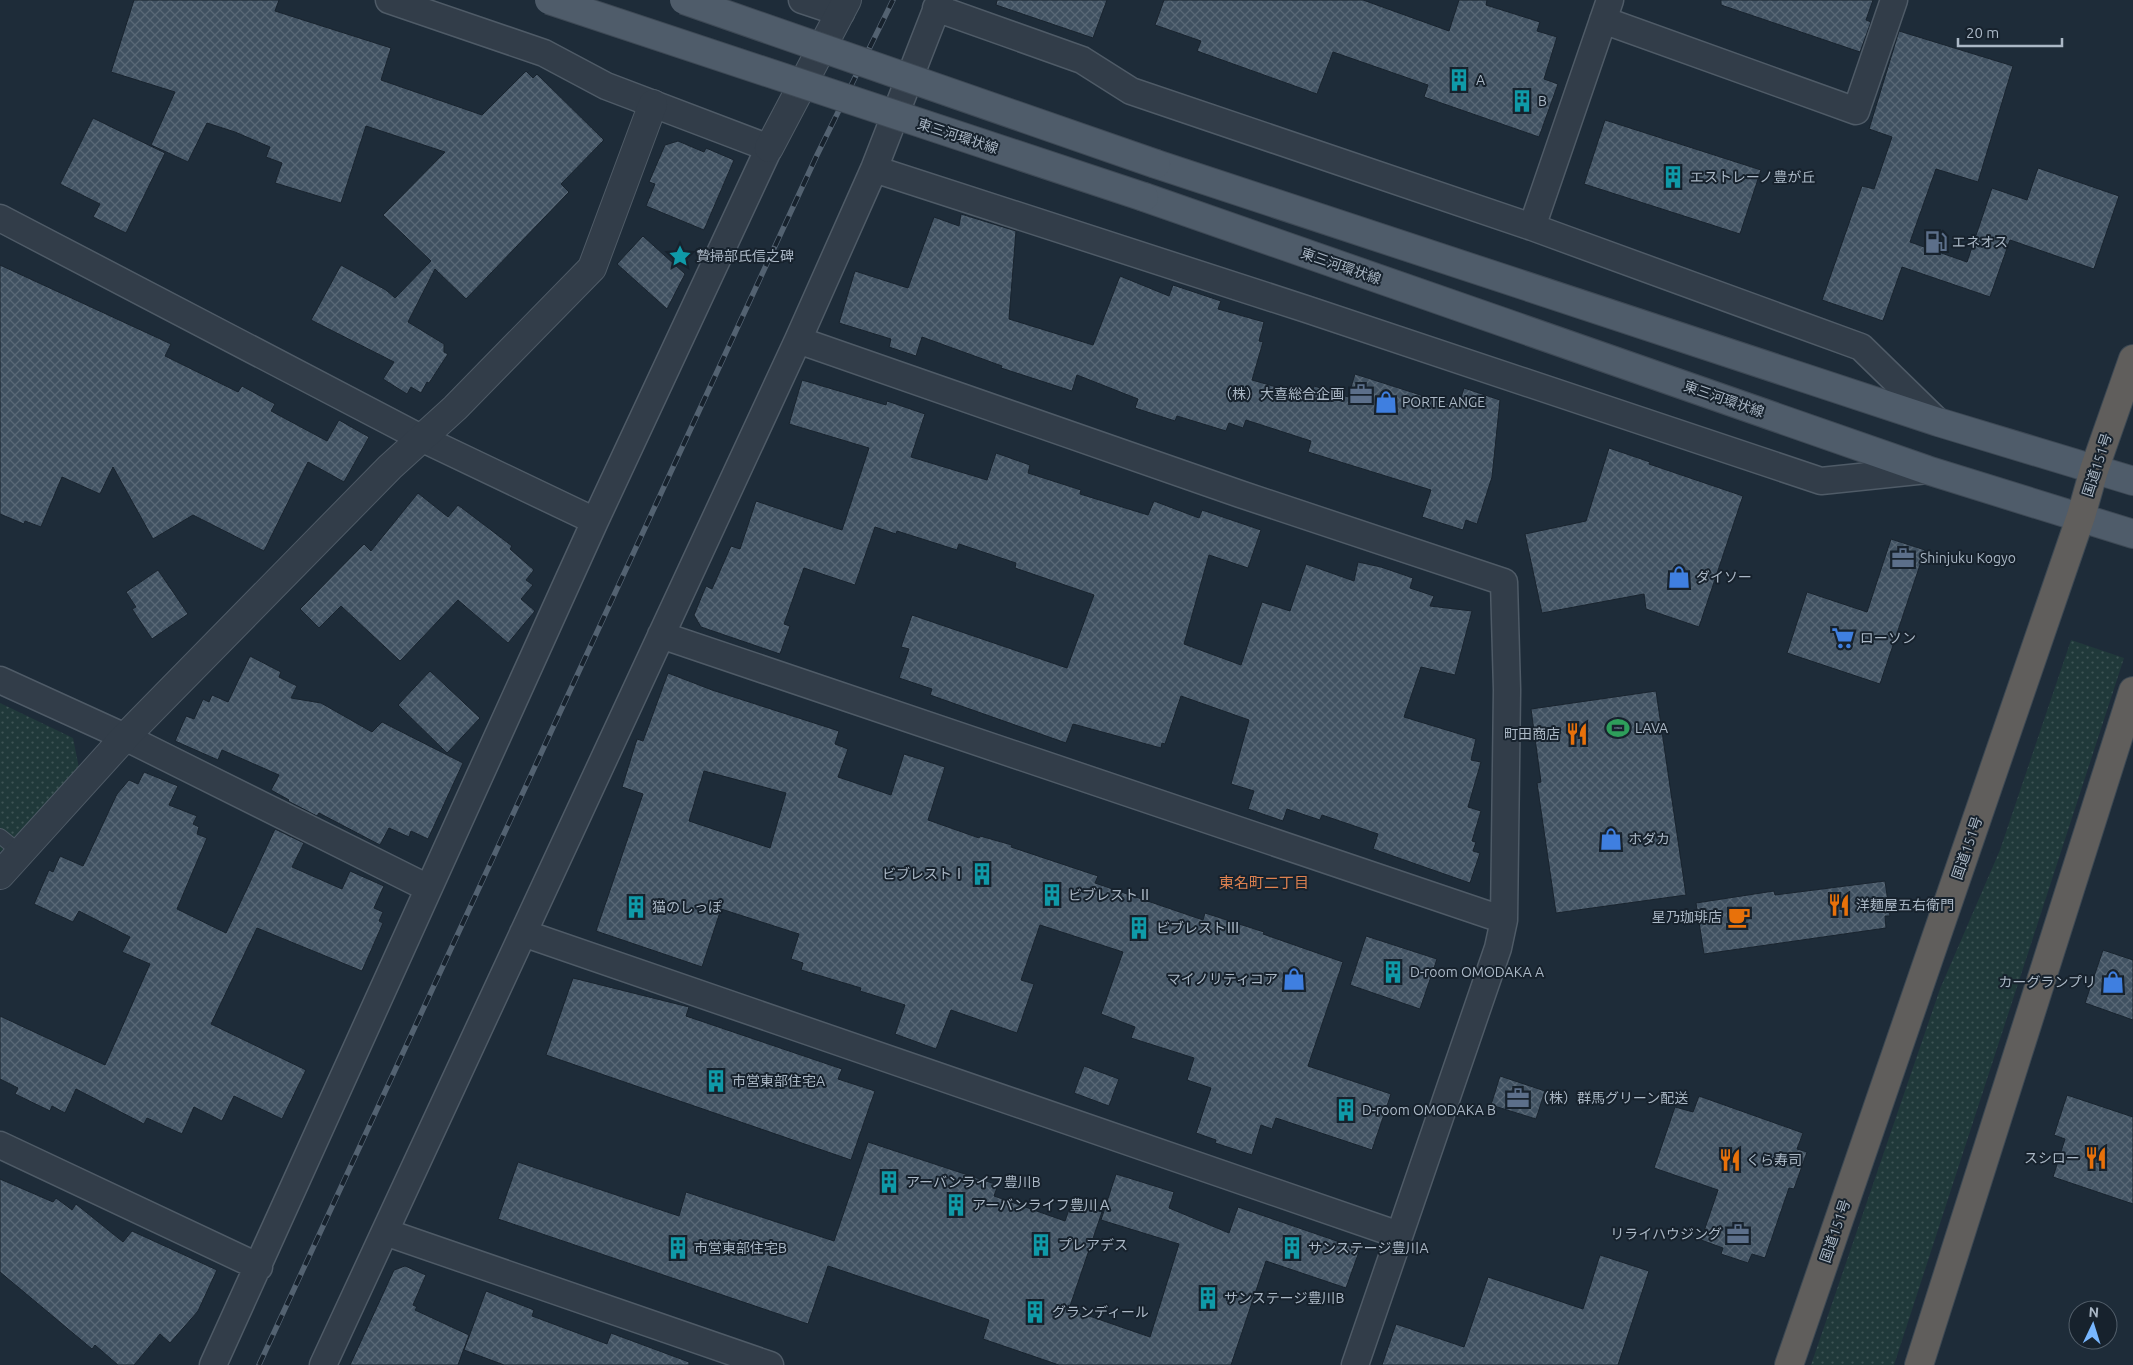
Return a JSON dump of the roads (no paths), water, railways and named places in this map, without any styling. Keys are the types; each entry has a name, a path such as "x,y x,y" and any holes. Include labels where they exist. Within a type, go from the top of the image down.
{"highway":[{"name":"国道151号","path":"1789,1365 2081,516 2094,470 2133,359"},
{"path":"1918,1365 2128,727 2133,691"}],"main road":[{"name":"東三河環状線","path":"549,0 1144,197 1927,470 2081,516 2133,534"},
{"path":"684,0 1156,164 1938,422 2133,481"}],"street":[{"path":"389,0 544,53 606,86 769,148"},
{"path":"213,1365 595,521 769,148 844,7 802,0"},
{"path":"1532,227 1606,10 1856,111 1894,0"},
{"path":"323,1365 798,340 874,169 938,4 1082,60 1131,91 1532,227 1861,347 1938,422"},
{"path":"0,875 125,737 421,438 455,408 592,268 653,104"},
{"path":"874,169 1296,306 1821,481 1927,470"},
{"path":"0,218 421,438 595,521"},
{"path":"798,340 1240,494 1504,582 1507,690 1504,920 1498,948 1355,1365"},
{"path":"661,635 1504,920"},
{"path":"0,680 125,737 428,888"},
{"path":"523,933 1399,1235"},
{"path":"0,1145 259,1267"},
{"path":"385,1232 770,1365"}],"lane":[{"path":"0,836 21,853"}],"railway":[{"path":"259,1365 817,155 893,0"}],"place":[{"name":"A","path":"1459,80"},
{"name":"B","path":"1522,101"},
{"name":"エストレーノ豊が丘","path":"1673,177"},
{"name":"エネオス","path":"1936,242"},
{"name":"贄掃部氏信之碑","path":"680,256"},
{"name":"（株）大喜総合企画","path":"1361,394"},
{"name":"PORTE ANGE","path":"1386,402"},
{"name":"Shinjuku Kogyo","path":"1903,558"},
{"name":"ダイソー","path":"1679,577"},
{"name":"ローソン","path":"1843,638"},
{"name":"LAVA","path":"1618,728"},
{"name":"町田商店","path":"1577,734"},
{"name":"ホダカ","path":"1611,839"},
{"name":"ビブレストⅠ","path":"982,874"},
{"name":"ビブレストⅡ","path":"1052,895"},
{"name":"洋麺屋五右衛門","path":"1839,905"},
{"name":"猫のしっぽ","path":"636,907"},
{"name":"星乃珈琲店","path":"1739,917"},
{"name":"ビブレストⅢ","path":"1139,928"},
{"name":"D-room OMODAKA A","path":"1393,972"},
{"name":"マイノリティコア","path":"1294,979"},
{"name":"カーグランプリ","path":"2113,982"},
{"name":"市営東部住宅A","path":"716,1081"},
{"name":"（株）群馬グリーン配送","path":"1518,1098"},
{"name":"D-room OMODAKA B","path":"1346,1110"},
{"name":"スシロー","path":"2096,1158"},
{"name":"くら寿司","path":"1730,1160"},
{"name":"アーバンライフ豊川B","path":"889,1182"},
{"name":"アーバンライフ豊川Ａ","path":"956,1205"},
{"name":"リライハウジング","path":"1738,1234"},
{"name":"プレアデス","path":"1041,1245"},
{"name":"市営東部住宅B","path":"678,1248"},
{"name":"サンステージ豊川A","path":"1292,1248"},
{"name":"サンステージ豊川B","path":"1208,1298"},
{"name":"グランディール","path":"1035,1312"}],"district":[{"name":"東名町二丁目","path":"1264,882"}]}
